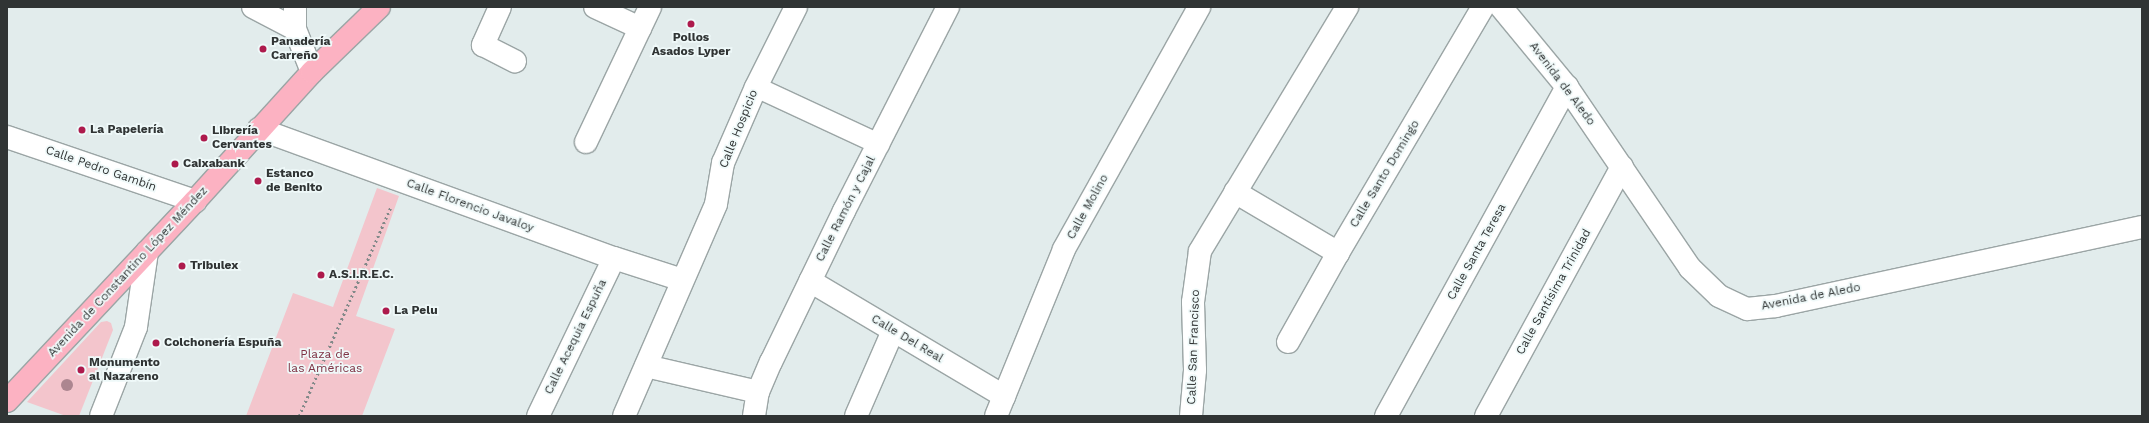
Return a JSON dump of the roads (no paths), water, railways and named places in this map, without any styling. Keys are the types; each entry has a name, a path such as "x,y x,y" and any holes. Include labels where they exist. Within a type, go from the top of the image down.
{"main road":[{"name":"Avenida de Constantino López Méndez","path":"11,390 147,252 312,72 379,7"}],"street":[{"path":"253,7 295,29"},
{"path":"295,7 295,29 312,72"},
{"path":"500,7 483,45 515,61"},
{"path":"595,7 640,28"},
{"path":"586,142 650,7"},
{"name":"Calle Hospicio","path":"624,416 716,204 723,162 756,87 796,7"},
{"name":"Calle Ramón y Cajal","path":"754,416 758,392 810,281 948,7"},
{"name":"Calle Molino","path":"996,416 1064,249 1199,7"},
{"name":"Calle San Francisco","path":"1192,416 1195,370 1193,302 1200,251 1347,7"},
{"name":"Calle Santo Domingo","path":"1288,342 1338,253 1483,7"},
{"name":"Avenida de Aledo","path":"1501,7 1567,88 1690,268 1719,296 1747,308 1776,306 2142,227"},
{"path":"756,87 879,144"},
{"name":"Calle Santa Teresa","path":"1386,416 1567,88"},
{"name":"Calle Florencio Javaloy","path":"259,129 614,258 682,280"},
{"name":"Calle Pedro Gambín","path":"7,136 195,201"},
{"name":"Calle Santísima Trinidad","path":"1486,416 1622,167"},
{"path":"1235,192 1338,253"},
{"path":"101,416 136,327 147,252"},
{"name":"Calle Acequia Espuña","path":"538,416 614,258"},
{"name":"Calle Del Real","path":"810,281 1004,396"},
{"path":"856,416 893,331"},
{"path":"646,366 758,392"}],"place":[{"name":"Pollos Asados Lyper","path":"691,24"},
{"name":"Panadería Carreño","path":"263,49"},
{"name":"La Papelería","path":"82,130"},
{"name":"Librería Cervantes","path":"204,138"},
{"name":"Caixabank","path":"175,164"},
{"name":"Estanco de Benito","path":"258,181"},
{"name":"Tribulex","path":"182,266"},
{"name":"A.S.I.R.E.C.","path":"321,275"},
{"name":"La Pelu","path":"386,311"},
{"name":"Colchonería Espuña","path":"156,343"},
{"name":"Monumento al Nazareno","path":"81,370"}],"park label":[{"name":"Plaza de las Américas","path":"325,362"}]}
